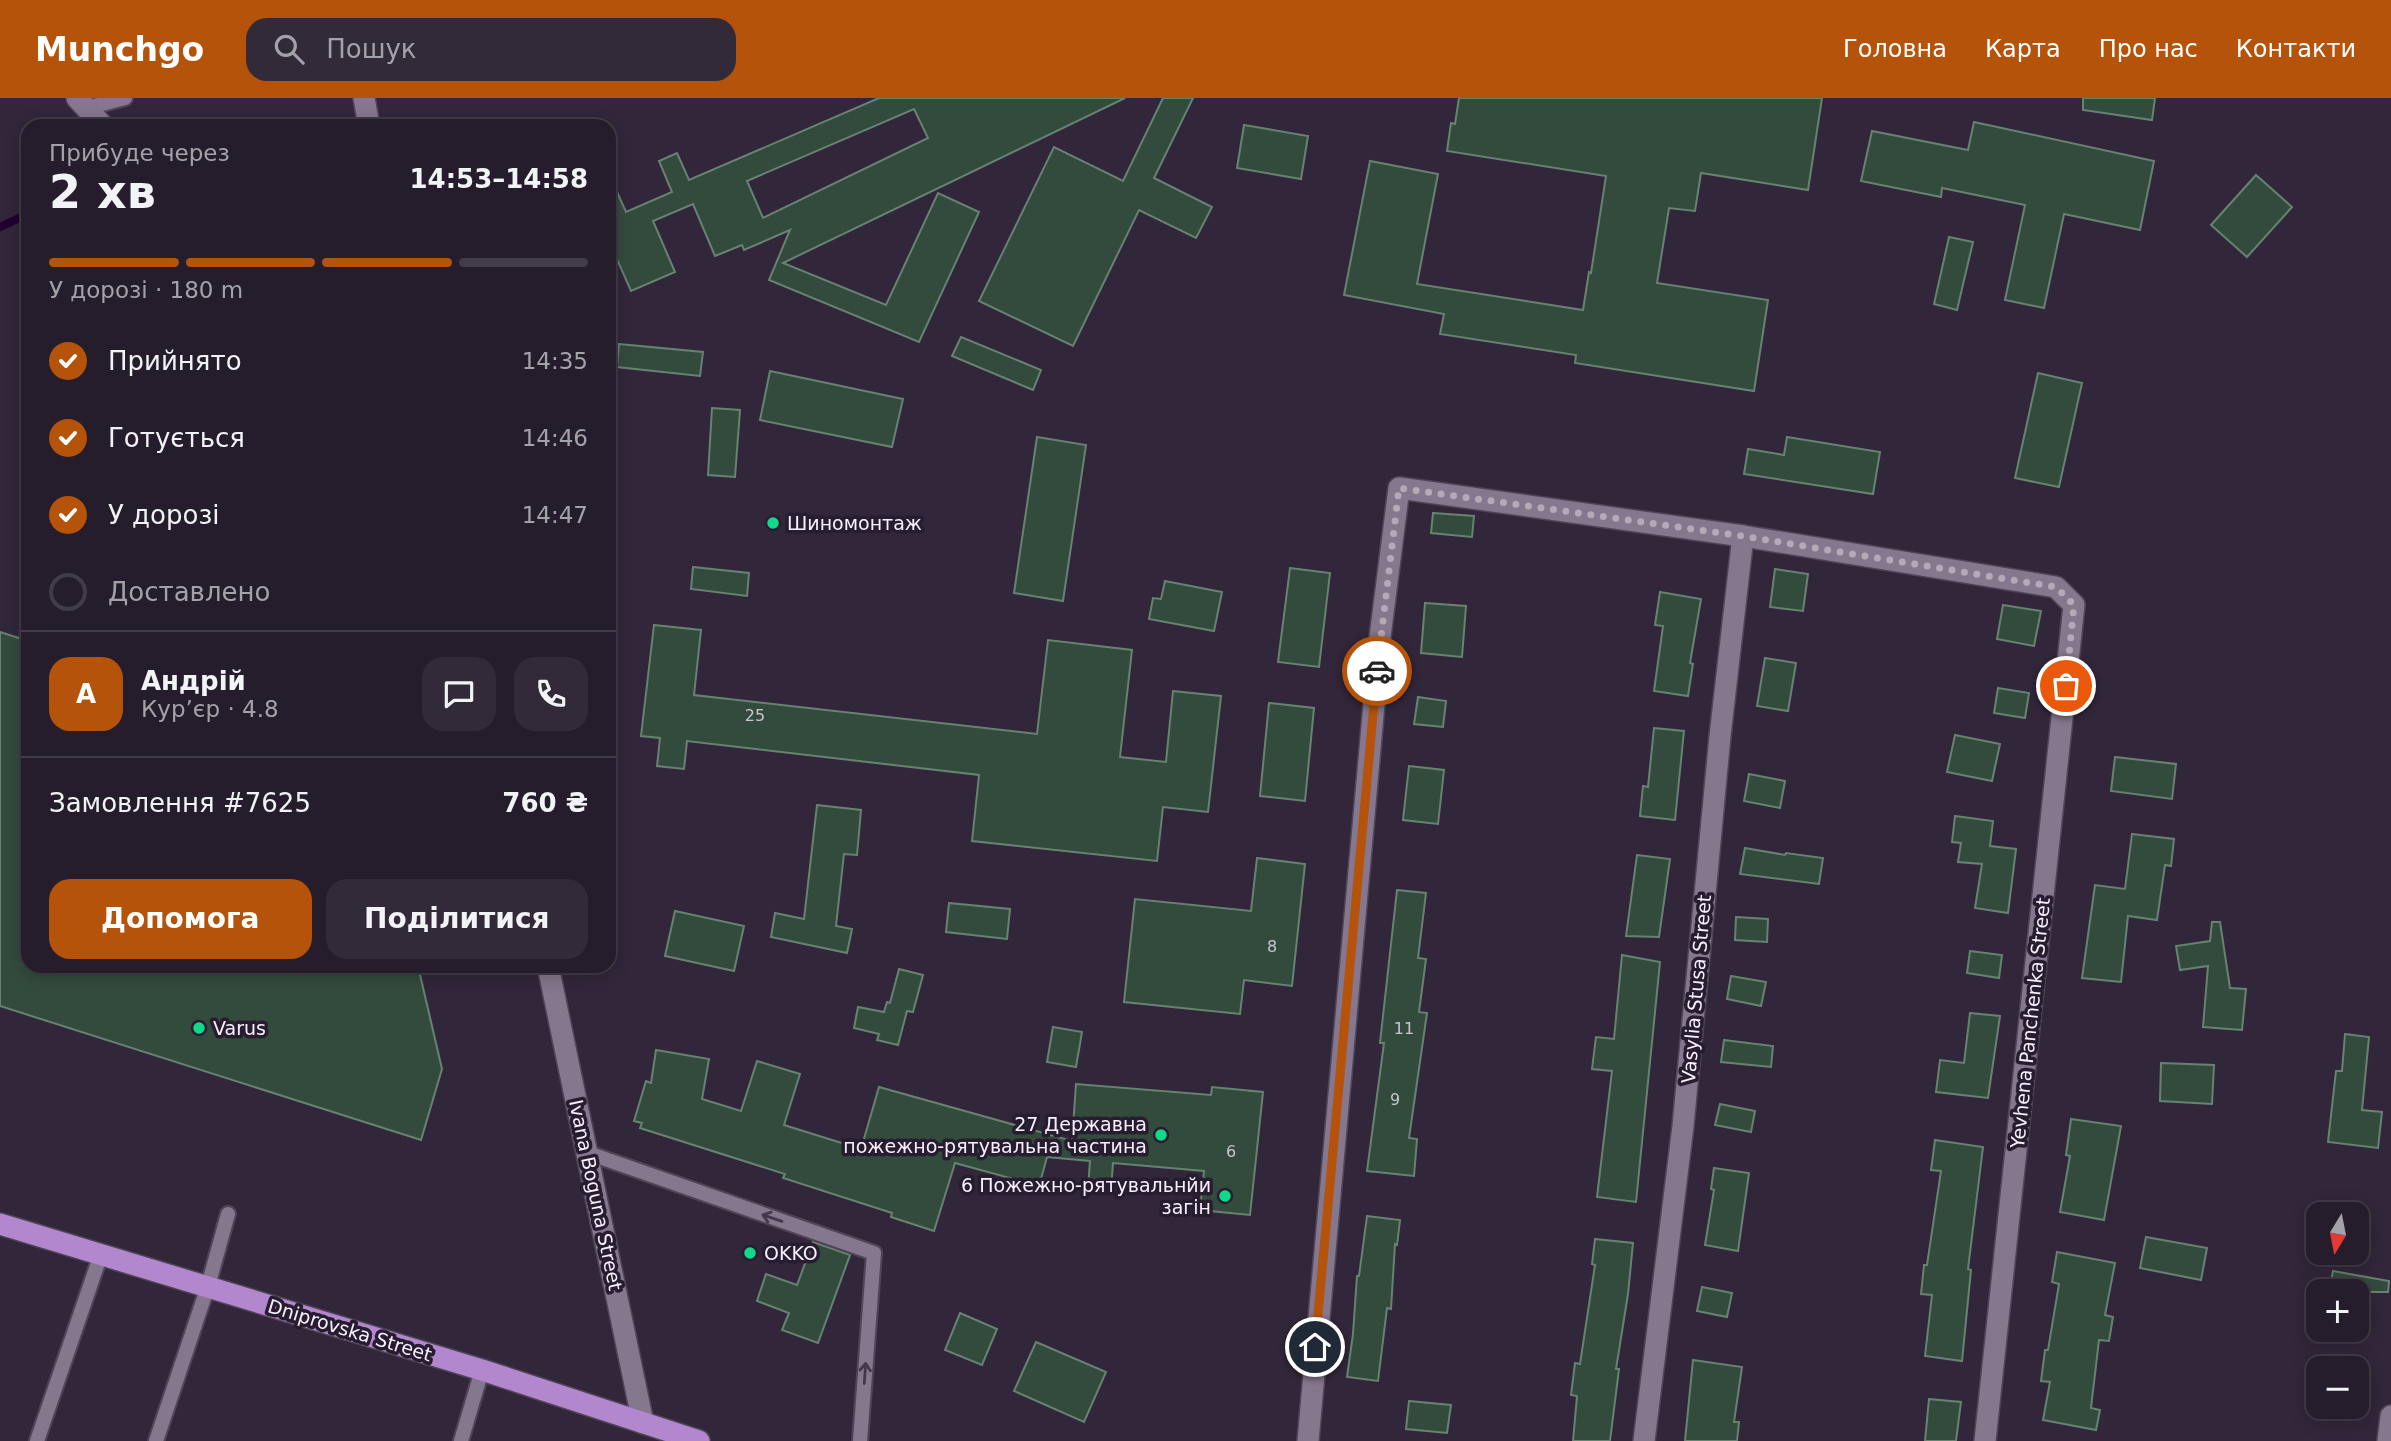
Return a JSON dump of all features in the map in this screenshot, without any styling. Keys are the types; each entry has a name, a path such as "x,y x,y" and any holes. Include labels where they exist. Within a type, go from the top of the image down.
{"highway":[{"name":"Dniprovska Street","path":"0,1224 482,1370 699,1441"}],"street":[{"path":"364,98 368,119"},
{"path":"82,103 97,119"},
{"path":"1308,1441 1380,637 1399,488 1742,536"},
{"name":"Yevhena Panchenka Street","path":"1742,536 2056,587 2074,605 1985,1441"},
{"name":"Vasylia Stusa Street","path":"1644,1441 1683,1126 1742,536"},
{"name":"Ivana Boguna Street","path":"549,973 643,1423"},
{"path":"2388,1441 2391,1416"}],"lane":[{"path":"82,103 125,98"},
{"path":"588,1153 874,1253 860,1441"},
{"path":"156,1441 208,1286 228,1214"},
{"path":"37,1441 102,1254"},
{"path":"461,1441 482,1370"}],"building":[{"path":"879,98 1125,98 783,263 886,305 938,193 979,212 919,342 769,280 790,230 744,250 742,245 715,256 693,204 653,221 675,272 631,291 616,257 616,190 626,212 672,192 659,161 677,153 689,180","holes":["914,109 928,138 763,218 747,181"]},
{"path":"1163,98 1193,98 1154,178 1212,207 1196,238 1139,210 1073,346 979,301 1054,147 1123,181"},
{"path":"1459,98 1822,98 1808,190 1701,173 1695,211 1669,208 1657,283 1768,300 1754,391 1575,363 1576,355 1440,334 1444,314 1344,295 1370,161 1438,174 1417,284 1583,310 1606,176 1447,151 1451,123 1455,124"},
{"path":"2083,98 2155,98 2152,120 2083,110"},
{"path":"1974,122 2154,161 2140,230 2064,214 2044,308 2005,300 2025,205 1942,188 1941,197 1861,181 1872,131 1968,150"},
{"path":"1244,125 1308,136 1301,179 1237,168"},
{"path":"2256,175 2292,207 2247,257 2211,225"},
{"path":"1949,237 1973,242 1957,310 1934,304"},
{"path":"961,337 1041,370 1033,390 952,356"},
{"path":"619,344 703,352 700,376 617,367"},
{"path":"770,371 903,399 892,447 760,420"},
{"path":"2038,373 2082,383 2059,487 2015,478"},
{"path":"712,408 740,410 735,477 708,475"},
{"path":"1037,437 1086,445 1063,601 1014,593"},
{"path":"1787,437 1880,452 1873,494 1744,474 1748,449 1784,455"},
{"path":"1433,513 1474,516 1472,537 1431,533"},
{"path":"693,567 749,573 747,596 691,589"},
{"path":"1290,568 1330,573 1319,667 1278,662"},
{"path":"1775,569 1808,574 1803,611 1770,607"},
{"path":"1165,581 1222,592 1214,631 1149,619 1153,598 1161,599"},
{"path":"1660,592 1701,599 1690,663 1693,664 1688,696 1654,691 1663,626 1655,625"},
{"path":"1425,603 1466,606 1462,657 1421,653"},
{"path":"2003,605 2041,611 2034,646 1997,639"},
{"path":"654,625 701,630 694,695 1037,734 1048,640 1132,650 1120,757 1166,762 1173,691 1221,696 1208,812 1163,807 1157,861 972,841 979,775 687,741 684,769 657,766 660,738 641,736"},
{"path":"0,632 21,639 21,973 420,973 442,1069 421,1140 0,1006"},
{"path":"1765,658 1796,663 1788,711 1757,706"},
{"path":"1998,688 2029,693 2025,718 1994,713"},
{"path":"1418,697 1446,701 1443,727 1414,724"},
{"path":"1269,703 1314,708 1305,801 1260,796"},
{"path":"1654,728 1684,731 1675,820 1640,816 1643,786 1648,787"},
{"path":"1955,735 2000,744 1992,781 1947,772"},
{"path":"2115,757 2176,764 2172,799 2111,791"},
{"path":"1409,766 1444,770 1438,824 1403,820"},
{"path":"1749,774 1785,781 1780,808 1744,801"},
{"path":"817,805 861,810 857,855 844,854 836,926 852,929 847,953 771,937 775,913 804,919"},
{"path":"1955,816 1993,821 1990,846 2016,849 2008,913 1975,908 1982,864 1958,862 1961,843 1952,842"},
{"path":"2132,834 2174,839 2171,866 2165,865 2157,920 2128,916 2121,982 2082,978 2095,885 2125,889"},
{"path":"1745,848 1823,858 1819,884 1740,874"},
{"path":"1637,855 1670,859 1659,937 1626,936"},
{"path":"1257,858 1305,864 1292,986 1244,980 1240,1014 1124,1002 1135,899 1251,911"},
{"path":"1397,890 1426,893 1418,958 1426,959 1419,1012 1427,1013 1409,1138 1417,1139 1414,1176 1367,1171 1384,1043 1380,1043"},
{"path":"949,903 1010,909 1007,939 946,932"},
{"path":"675,911 744,926 734,971 665,956"},
{"path":"1736,917 1768,919 1767,942 1735,940"},
{"path":"2212,922 2220,922 2230,988 2246,989 2242,1030 2203,1027 2208,966 2180,970 2176,946 2210,941"},
{"path":"1970,951 2002,955 1999,978 1967,973"},
{"path":"1622,955 1660,962 1636,1202 1597,1197 1612,1071 1592,1069 1596,1037 1614,1039"},
{"path":"899,969 923,975 913,1012 907,1011 898,1045 877,1040 879,1034 854,1028 858,1007 884,1012 887,1002 890,1003"},
{"path":"1731,976 1766,982 1761,1006 1727,999"},
{"path":"1970,1013 2000,1016 1988,1098 1936,1092 1940,1060 1964,1063"},
{"path":"1053,1027 1082,1032 1076,1067 1047,1062"},
{"path":"2345,1034 2369,1037 2362,1110 2382,1112 2378,1148 2328,1142 2336,1071 2342,1071"},
{"path":"1724,1040 1773,1046 1771,1067 1721,1062"},
{"path":"656,1050 709,1059 702,1099 741,1111 757,1061 800,1074 784,1125 861,1149 879,1087 1072,1141 1076,1084 1211,1095 1212,1087 1263,1092 1250,1215 1200,1210 1204,1171 1113,1163 1111,1190 1088,1188 1090,1161 1047,1157 1039,1186 955,1163 934,1231 891,1217 892,1213 783,1178 785,1174 640,1128 642,1123 634,1121 646,1081 651,1083"},
{"path":"2161,1063 2214,1065 2212,1104 2160,1101"},
{"path":"1720,1104 1755,1111 1751,1132 1715,1125"},
{"path":"2071,1119 2121,1126 2104,1220 2060,1212 2070,1156 2066,1155"},
{"path":"1935,1140 1983,1147 1968,1269 1971,1270 1962,1361 1925,1356 1932,1295 1921,1294 1941,1171 1931,1170"},
{"path":"1714,1168 1749,1173 1738,1251 1705,1245 1714,1190 1711,1189"},
{"path":"1367,1216 1400,1220 1397,1245 1395,1244 1391,1309 1387,1308 1378,1381 1347,1377 1357,1276"},
{"path":"2146,1237 2207,1248 2201,1280 2140,1268"},
{"path":"1595,1239 1633,1243 1628,1294 1616,1369 1619,1369 1610,1441 1573,1441 1577,1396 1571,1395 1575,1363 1580,1364 1595,1265 1592,1264"},
{"path":"813,1242 850,1255 818,1343 782,1330 789,1313 757,1301 766,1274 797,1285"},
{"path":"2057,1252 2115,1263 2105,1315 2113,1317 2109,1341 2099,1340 2091,1408 2100,1410 2096,1430 2043,1420 2050,1382 2041,1381 2059,1284 2052,1282"},
{"path":"2333,1271 2389,1281 2388,1292 2369,1292 2369,1279 2331,1279"},
{"path":"1702,1287 1732,1293 1727,1317 1697,1311"},
{"path":"960,1313 997,1329 982,1365 945,1350"},
{"path":"1036,1342 1106,1372 1084,1422 1014,1391"},
{"path":"1693,1360 1742,1367 1734,1422 1739,1422 1737,1441 1685,1441"},
{"path":"1929,1399 1961,1402 1956,1441 1925,1441"},
{"path":"1409,1401 1451,1405 1447,1433 1406,1429"}],"waterway":[{"path":"0,227 21,217"}],"way so far":[{"path":"1377,671 1399,488 1742,536 2056,587 2074,605 2066,686"}],"place":[{"name":"Шиномонтаж","path":"773,523"},
{"name":"Varus","path":"199,1028"},
{"name":"27 Державна пожежно-рятувальна частина","path":"1161,1135"},
{"name":"6 Пожежно-рятувальнйи загін","path":"1225,1196"},
{"name":"OKKO","path":"750,1253"}],"route":[{"path":"1315,1347 1377,671"}]}
